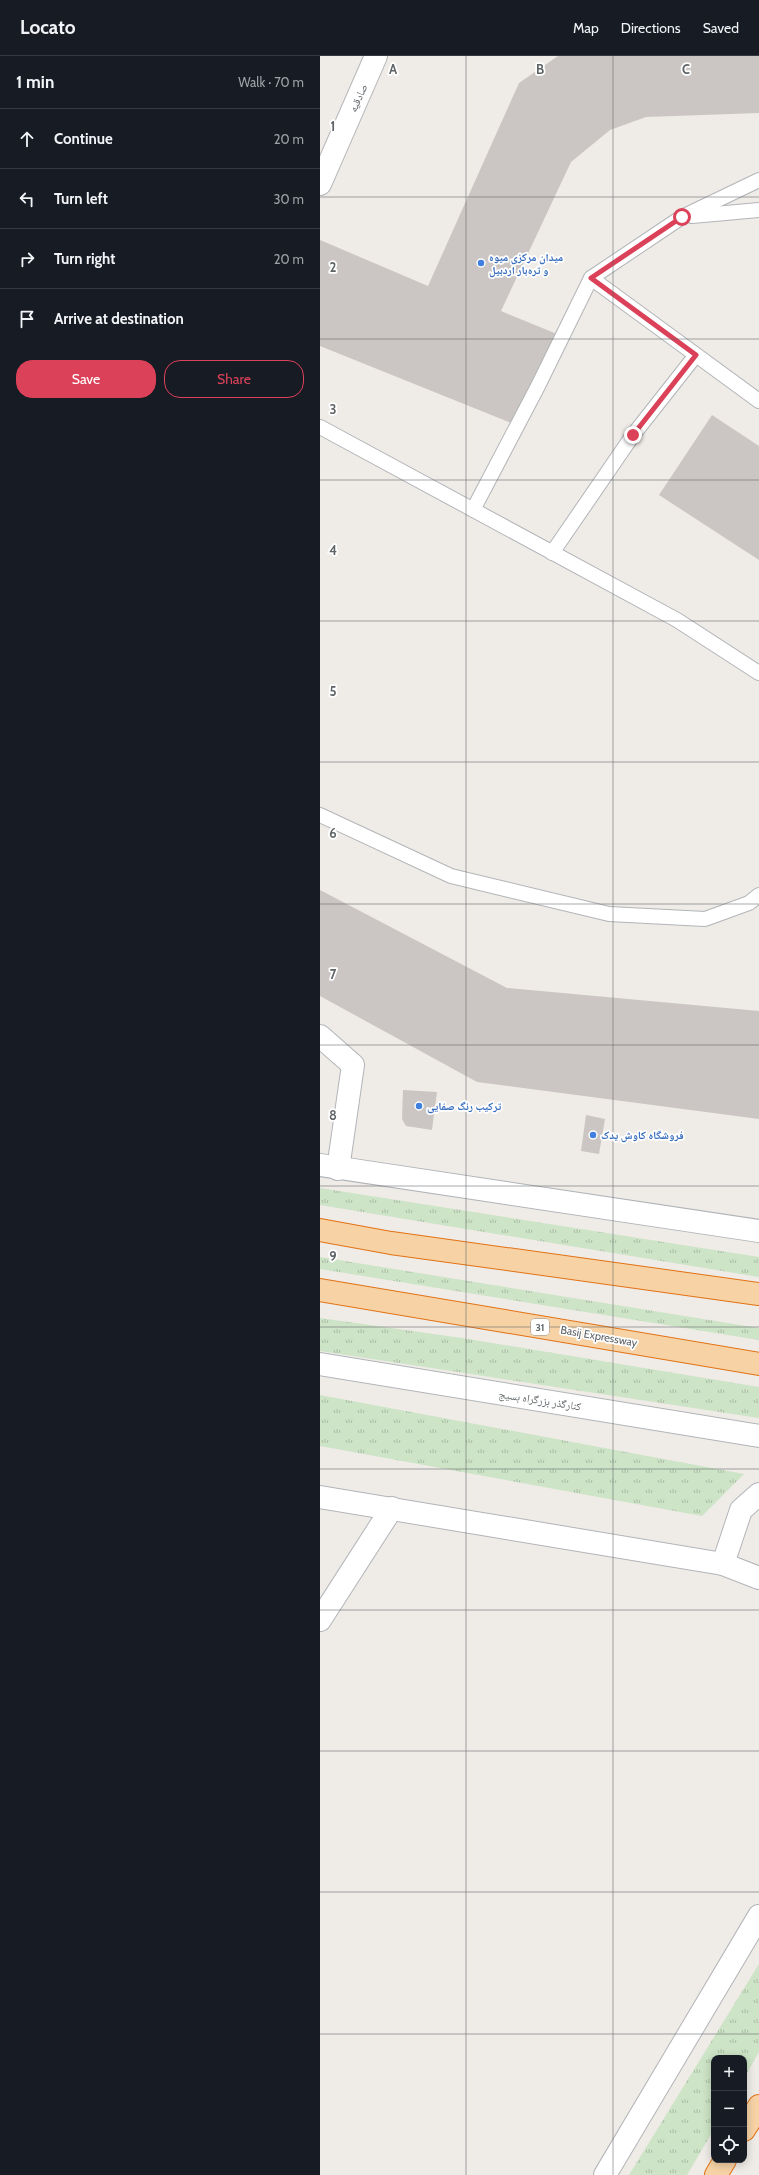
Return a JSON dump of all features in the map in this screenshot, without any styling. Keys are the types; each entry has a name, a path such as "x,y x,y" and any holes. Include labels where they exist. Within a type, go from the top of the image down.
{"highway":[{"path":"320,1230 391,1243 759,1294"},
{"name":"Basij Expressway","path":"320,1290 759,1364"},
{"path":"746,2127 759,2106"},
{"path":"716,2175 724,2163"}],"street":[{"name":"صادقیه","path":"320,184 376,56"},
{"path":"320,1036 353,1065 329,1167 759,1231"},
{"name":"کنارگذر بزرگراه بسیج","path":"320,1364 759,1436"},
{"path":"723,1564 741,1510 759,1494"},
{"path":"320,1497 723,1564 759,1578"},
{"path":"320,1620 392,1508"},
{"path":"605,2175 759,1916"}],"lane":[{"path":"473,510 538,386 591,278 682,217 759,180"},
{"path":"682,217 759,210"},
{"path":"591,278 759,401"},
{"path":"552,553 633,435 696,355"},
{"path":"320,427 677,620 759,673"},
{"path":"320,815 450,876 609,914 705,919 749,903 759,895"}],"green space":[{"path":"320,1188 759,1257 759,1277 320,1205"},
{"path":"320,1257 759,1328 759,1340 320,1269"},
{"path":"320,1318 462,1338 759,1387 759,1418 320,1351"},
{"path":"320,1395 744,1474 702,1516 320,1446"},
{"path":"759,1964 759,2052 747,2073 747,2055 711,2055 711,2134 687,2175 629,2175"}],"building":[{"name":"میدان مرکزی میوه و تره‌بار اردبیل","path":"558,56 759,56 759,113 646,117 610,130 571,162 501,311 557,334 516,425 320,346 320,240 428,286 519,83"},
{"path":"712,415 759,446 759,560 659,495"},
{"path":"320,890 507,988 759,1011 759,1119 477,1082 320,996"},
{"name":"ترکیب رنگ صفایی","path":"403,1090 437,1092 432,1130 406,1126 402,1119"},
{"name":"فروشگاه کاوش یدک","path":"586,1115 605,1119 599,1154 581,1151"}],"place":[{"name":"میدان مرکزی میوه و تره‌بار اردبیل","path":"481,263"},
{"name":"ترکیب رنگ صفایی","path":"419,1106"},
{"name":"فروشگاه کاوش یدک","path":"593,1135"}],"route":[{"path":"633,435 696,355 591,278 682,217"}]}
